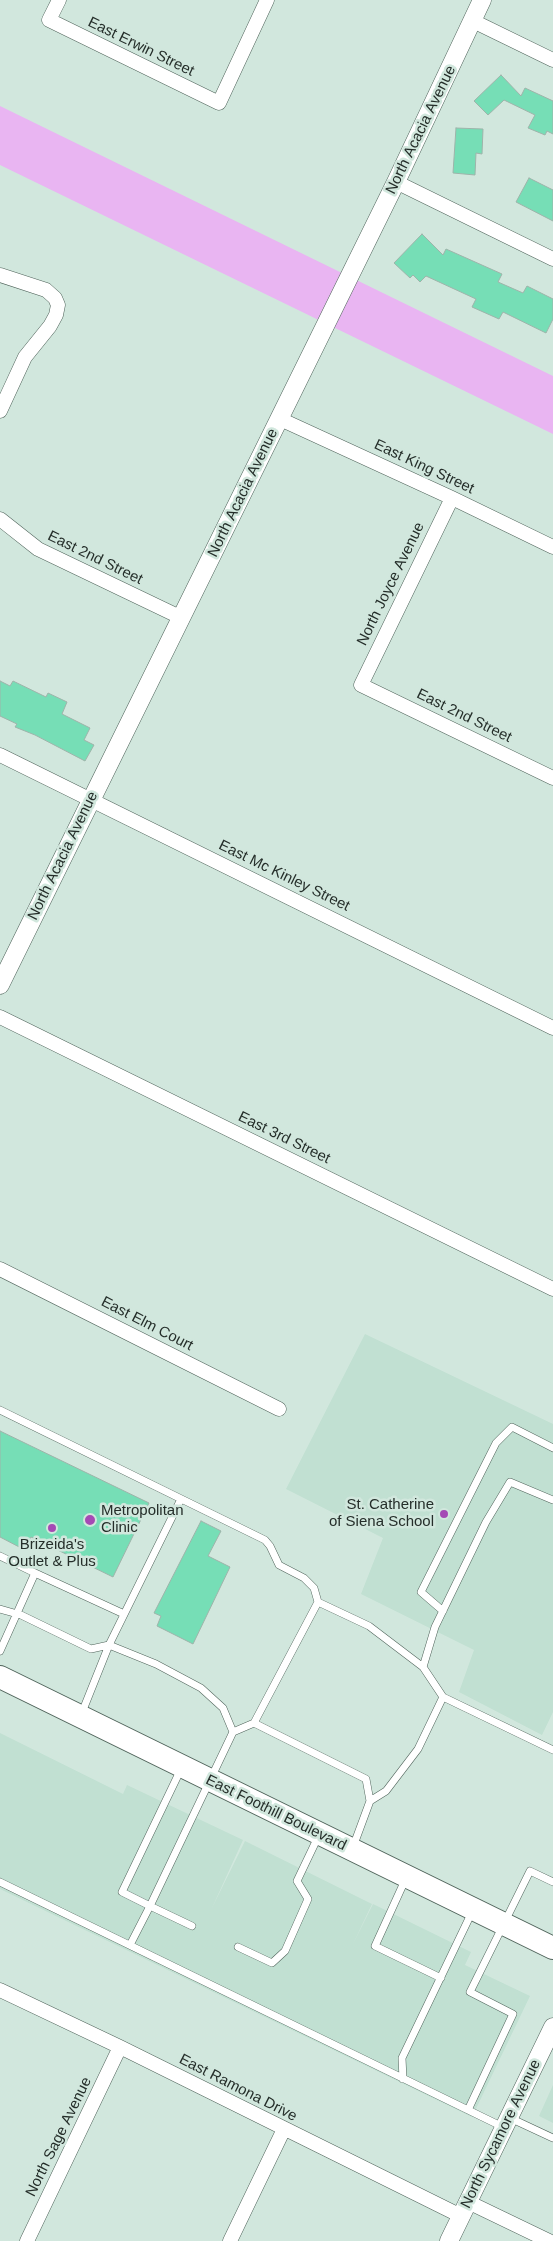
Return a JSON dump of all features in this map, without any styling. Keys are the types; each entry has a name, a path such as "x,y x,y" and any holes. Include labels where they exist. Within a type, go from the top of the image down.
{"main road":[{"name":"East Foothill Boulevard","path":"0,1677 553,1948"}],"street":[{"name":"East Erwin Street","path":"59,0 49,20 219,103 267,0"},
{"name":"North Acacia Avenue","path":"0,985 396,182 482,0"},
{"path":"473,21 553,60"},
{"path":"396,182 553,260"},
{"path":"0,274 46,290 55,298 58,305 56,315 26,357 0,411"},
{"name":"East King Street","path":"280,419 553,547"},
{"name":"North Joyce Avenue","path":"360,684 452,498"},
{"name":"East 2nd Street","path":"0,519 38,550 182,618"},
{"name":"East 2nd Street","path":"360,684 553,778"},
{"name":"East Mc Kinley Street","path":"0,755 553,1028"},
{"name":"East 3rd Street","path":"0,1017 553,1289"},
{"name":"East Elm Court","path":"0,1269 279,1409"},
{"name":"East Ramona Drive","path":"0,1990 120,2047 284,2129 465,2209 549,2241"},
{"name":"North Sycamore Avenue","path":"449,2241 505,2122 553,2027"},
{"name":"North Sage Avenue","path":"27,2241 120,2047"},
{"path":"230,2241 284,2129"}],"lane":[{"path":"0,1410 265,1540 279,1565 304,1578 314,1588 318,1602 254,1722 233,1732 130,1945"},
{"path":"443,1611 420,1592 496,1443 512,1427 553,1448"},
{"path":"423,1667 435,1627 486,1522 510,1482 553,1500"},
{"path":"81,1716 109,1645 181,1499"},
{"path":"0,1556 124,1614"},
{"path":"0,1651 34,1573"},
{"path":"318,1602 369,1626 423,1667 443,1697 553,1750"},
{"path":"0,1609 16,1613 91,1649 109,1645 156,1664 201,1688 223,1708 233,1732"},
{"path":"370,1801 386,1791 418,1749 443,1697"},
{"path":"254,1722 366,1778 370,1801 352,1850"},
{"path":"182,1766 122,1892 192,1926"},
{"path":"238,1947 272,1962 285,1951 308,1899 297,1881 320,1834"},
{"path":"468,2110 513,2014 470,1992 530,1871 553,1882"},
{"path":"407,1876 375,1946 440,1978"},
{"path":"0,1882 468,2110 553,2138"},
{"path":"403,2079 402,2058 473,1909"}],"shaded area":[{"path":"0,106 553,376 553,434 0,165"},
{"name":"St. Catherine of Siena School","path":"365,1334 553,1424 553,1712 542,1735 459,1692 474,1650 361,1594 383,1538 286,1489"},
{"path":"0,1733 123,1794 127,1785 243,1840 211,1910 245,1841 372,1904 352,1946 373,1904 471,1952 465,1965 530,1996 472,2117 0,1889"},
{"path":"553,2085 553,2123 539,2116"}],"building":[{"path":"501,75 521,96 525,88 553,101 553,134 547,131 545,135 528,128 535,115 504,100 488,115 474,101"},
{"path":"456,128 483,129 482,154 476,153 475,175 453,173"},
{"path":"529,178 553,190 553,221 516,202"},
{"path":"422,234 443,255 446,249 502,274 498,282 523,293 527,286 553,299 553,319 546,333 503,312 499,319 472,307 476,299 426,276 420,282 413,275 410,278 394,263"},
{"path":"0,681 10,686 13,681 46,697 48,693 67,702 62,714 90,728 84,740 94,745 85,761 35,735 15,727 17,724 0,716"},
{"name":"Metropolitan Clinic","path":"0,1431 149,1503 113,1577 31,1537 25,1550 0,1537"},
{"path":"201,1521 221,1531 208,1556 230,1567 193,1644 157,1626 161,1616 154,1613"}],"place":[{"name":"St. Catherine of Siena School","path":"444,1514"},
{"name":"Metropolitan Clinic","path":"90,1520"},
{"name":"Brizeida's Outlet & Plus","path":"52,1528"}]}
